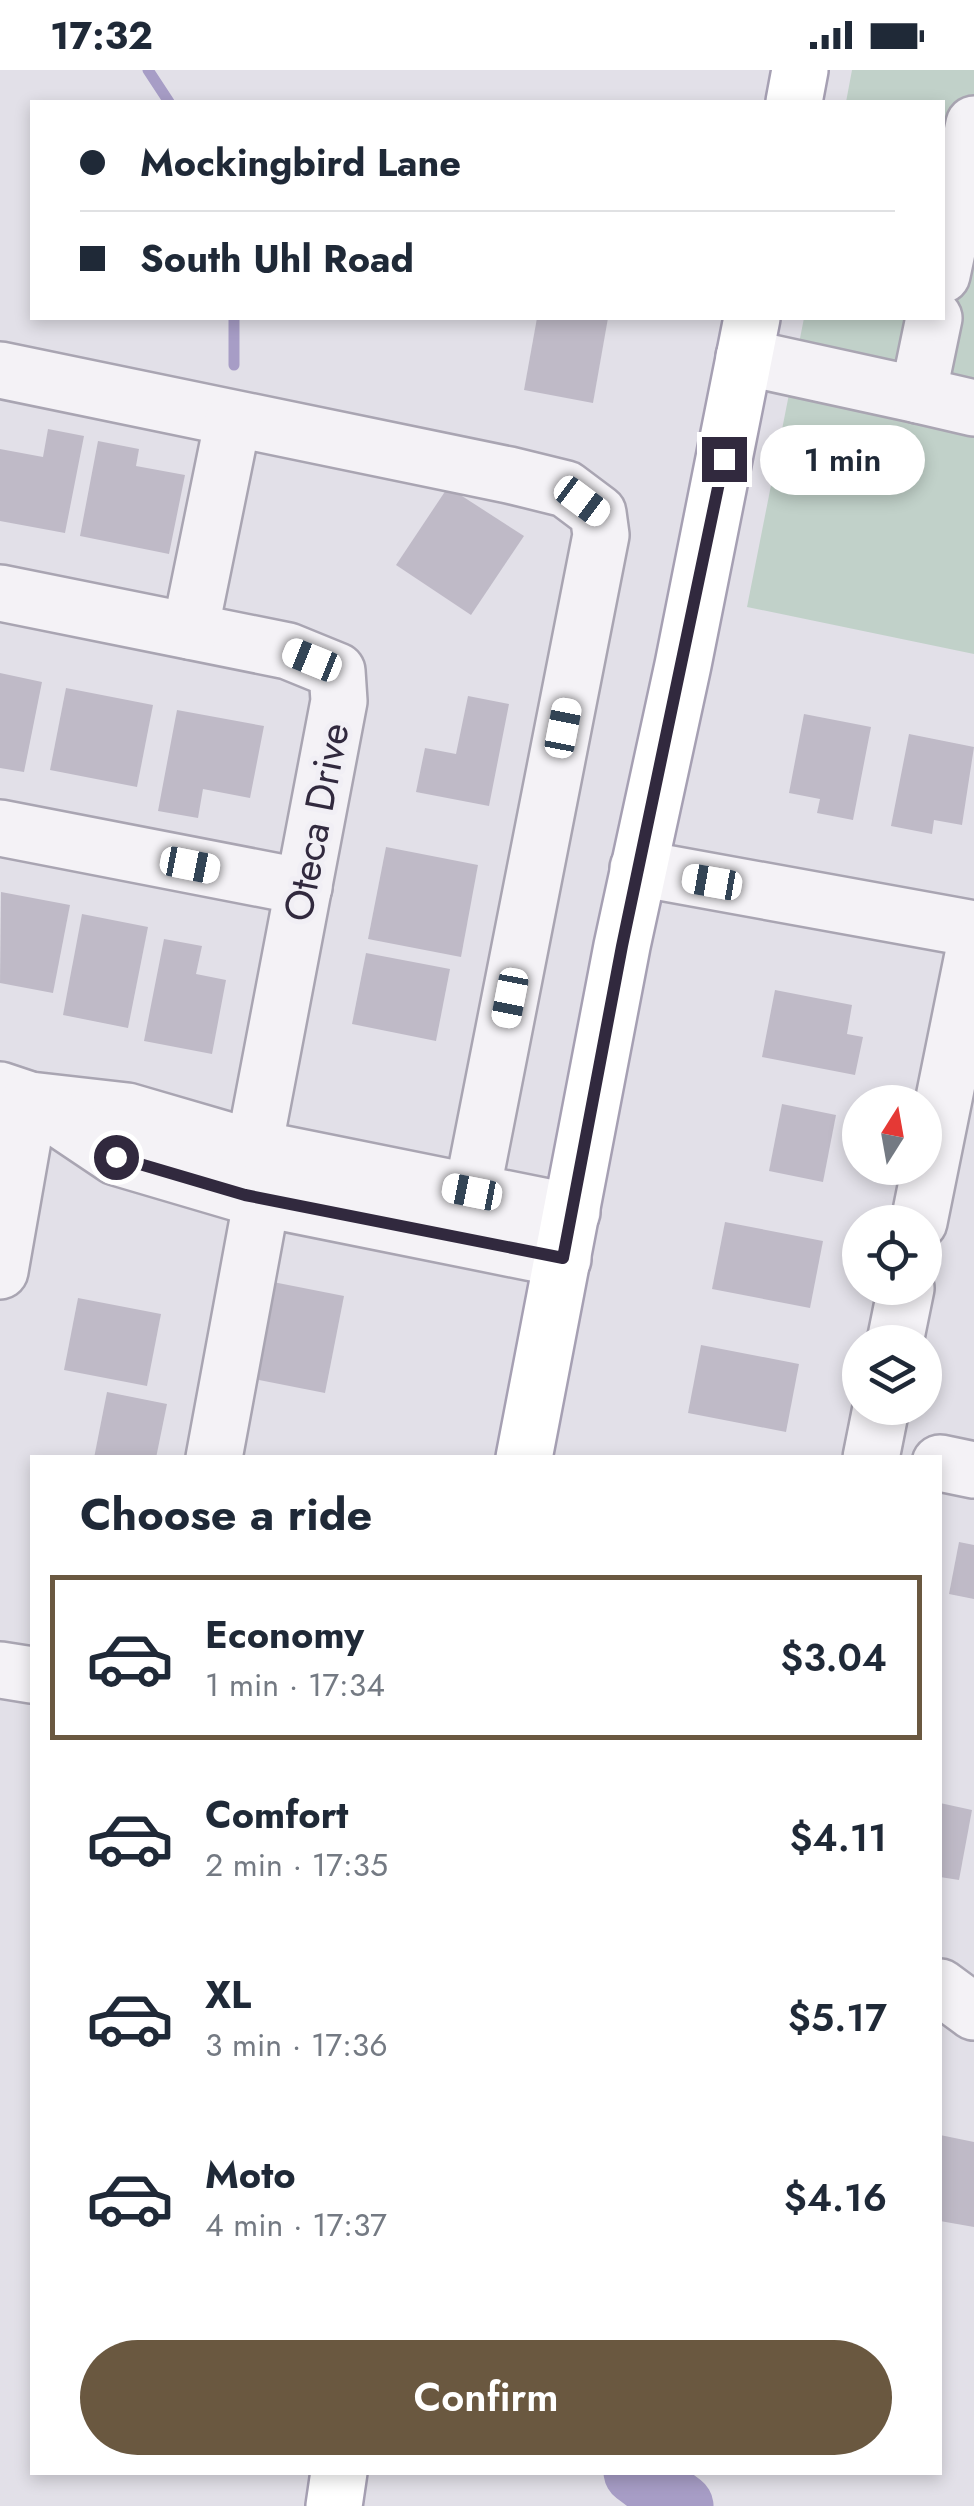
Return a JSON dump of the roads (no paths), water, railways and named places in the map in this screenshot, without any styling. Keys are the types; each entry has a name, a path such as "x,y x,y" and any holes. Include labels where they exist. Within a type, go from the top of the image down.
{"main road":[{"path":"794,100 800,70"},
{"path":"525,1455 638,868 748,337"},
{"path":"334,2506 339,2475"}],"street":[{"path":"945,261 974,124"},
{"path":"918,394 934,320"},
{"path":"748,337 918,394 974,408"},
{"path":"0,370 566,489 598,513 601,535 472,1192"},
{"path":"190,631 232,420"},
{"name":"Oteca Drive","path":"0,593 288,650 337,670 339,702 254,1180 214,1455"},
{"path":"0,828 304,886"},
{"path":"638,868 974,928"},
{"path":"922,1205 974,950"},
{"path":"0,1271 15,1095 127,1111 254,1180 567,1235"},
{"path":"254,1180 472,1192 567,1235"},
{"path":"942,1464 974,1470"},
{"path":"0,1670 30,1675"},
{"path":"942,1988 974,2012"}],"waterway":[{"path":"148,70 168,100"},
{"path":"234,320 234,365"},
{"path":"640,2475 681,2506"}]}
